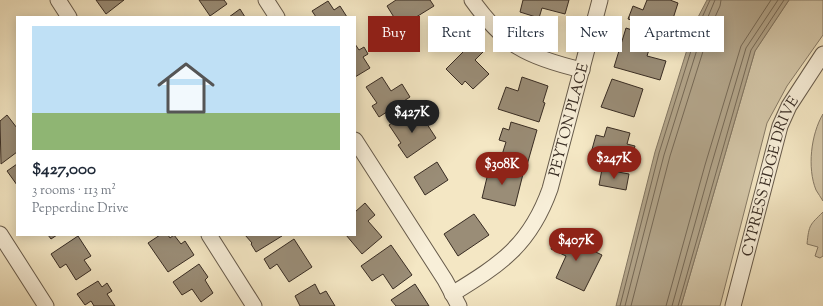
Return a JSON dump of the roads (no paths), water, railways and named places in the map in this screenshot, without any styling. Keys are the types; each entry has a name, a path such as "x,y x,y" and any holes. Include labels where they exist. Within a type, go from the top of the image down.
{"street":[{"path":"58,0 68,16"},
{"path":"266,0 276,16"},
{"path":"472,0 494,28 517,47 544,61 582,70"},
{"name":"PEYTON PLACE","path":"455,300 501,263 520,244 535,223 550,189 600,0"},
{"name":"CYPRESS EDGE DRIVE","path":"733,306 780,126 789,106 823,54"},
{"path":"356,142 455,300"},
{"path":"0,234 46,306"},
{"path":"210,236 254,306"}],"water":[{"path":"707,0 789,0 755,51 681,306 616,306 655,152 686,52 724,52 724,16 699,16"}]}
